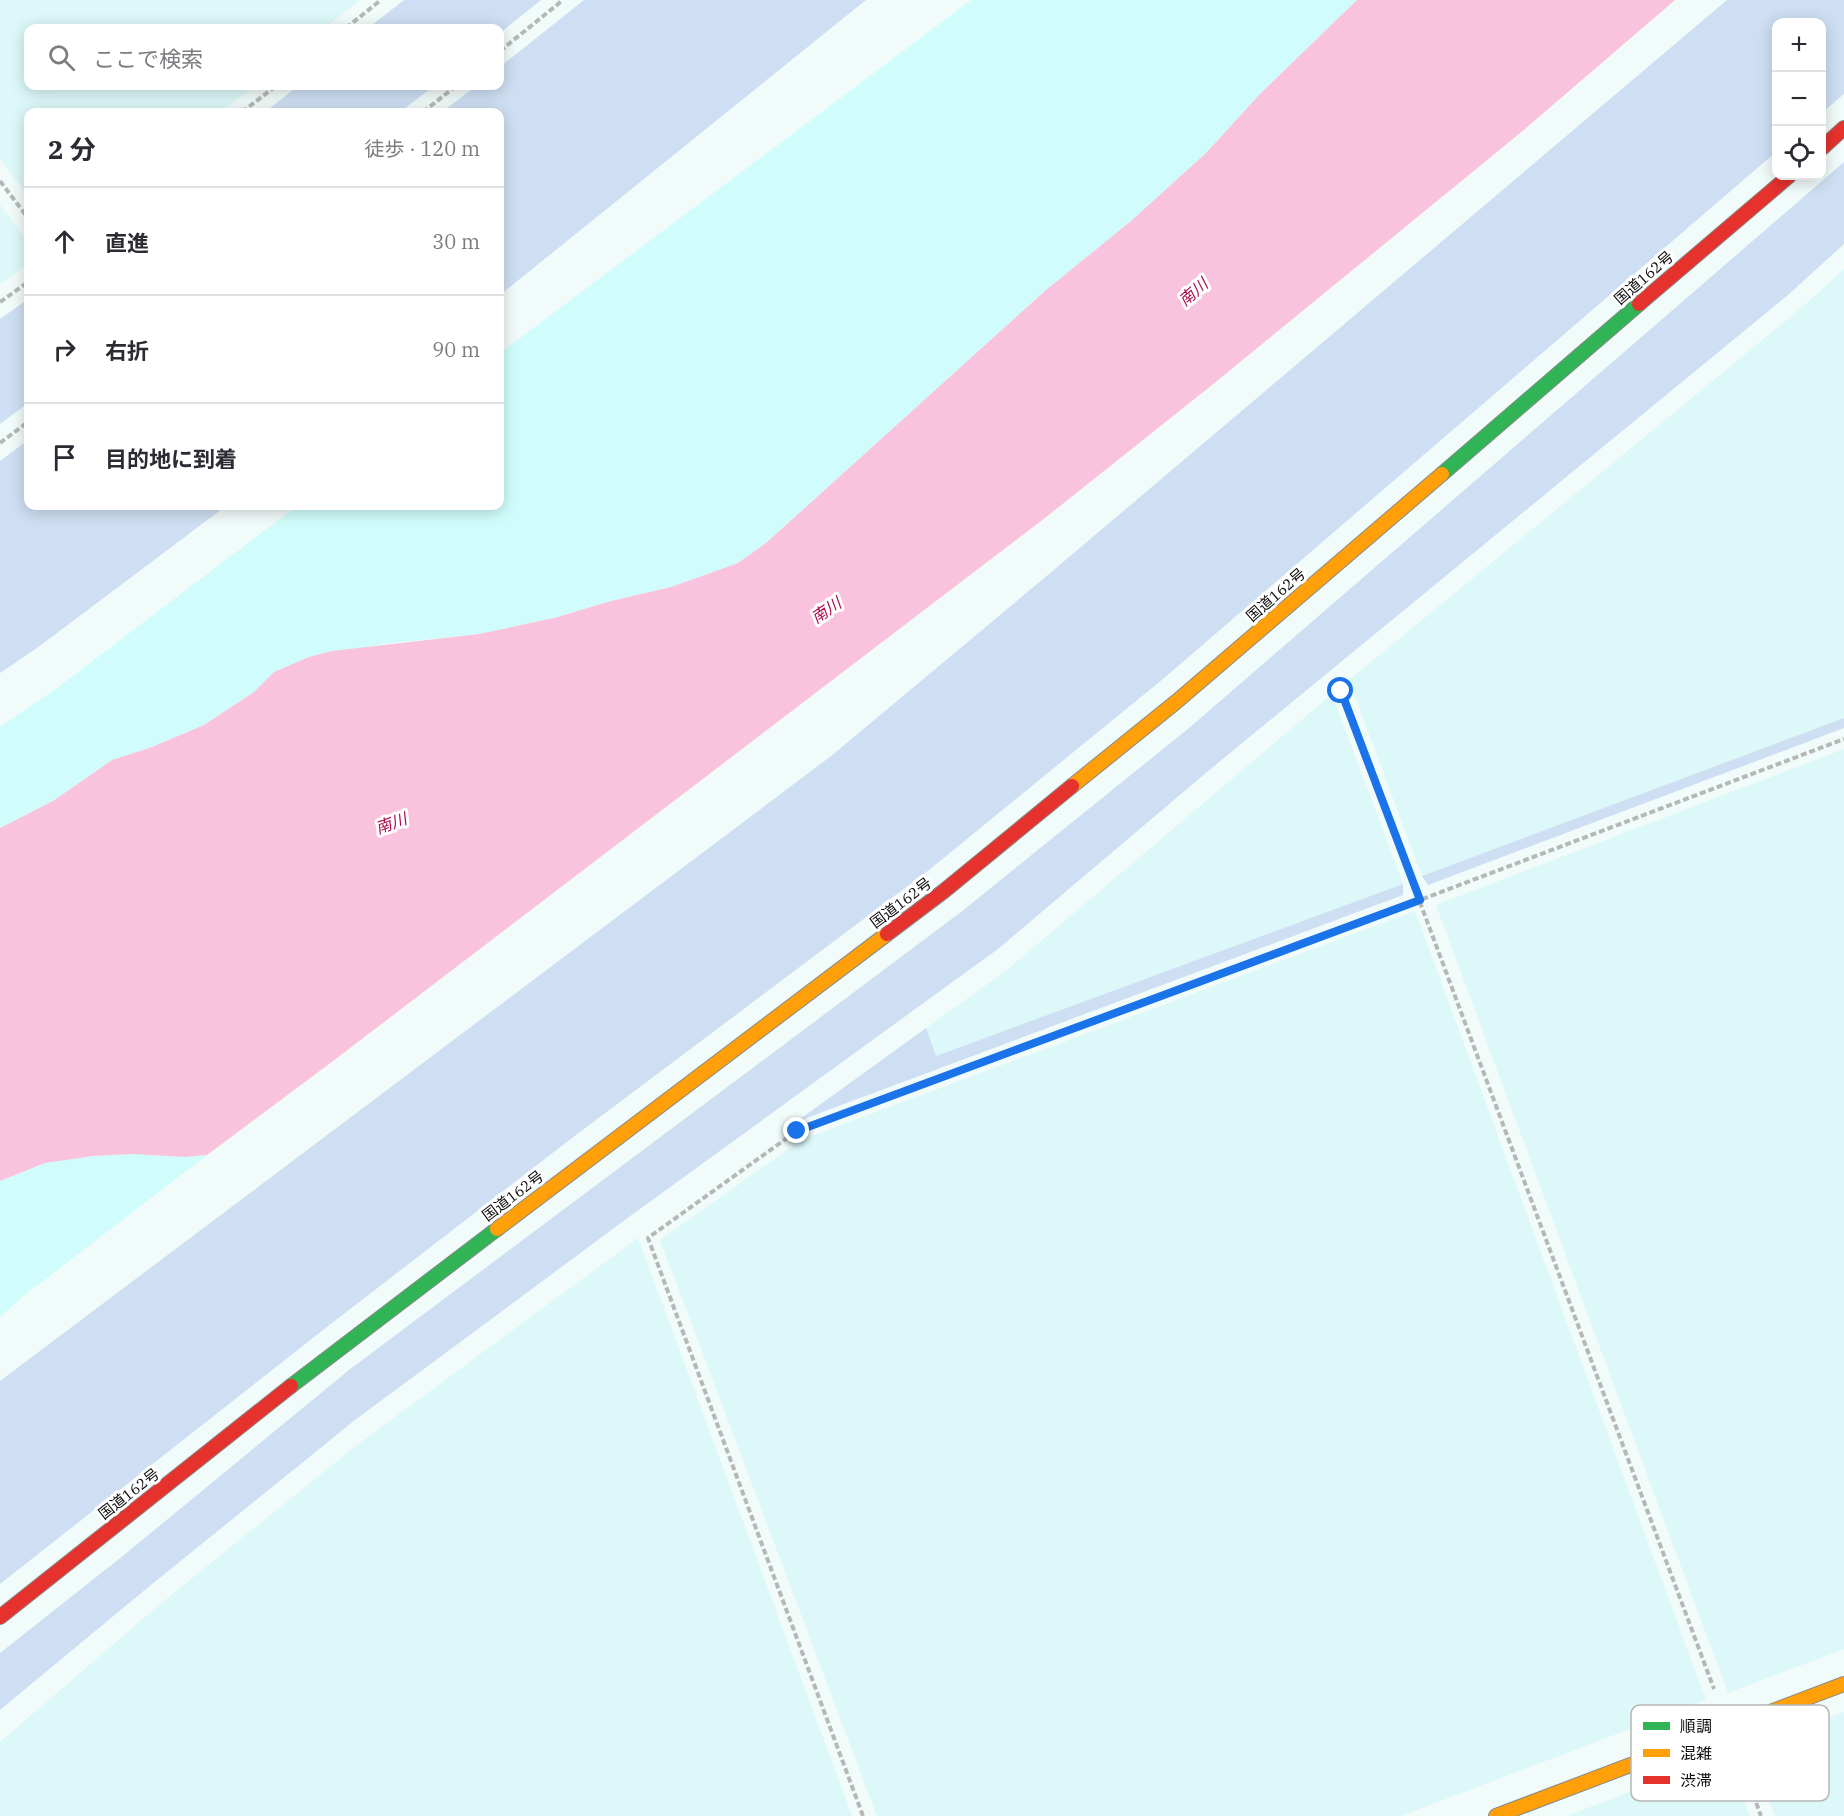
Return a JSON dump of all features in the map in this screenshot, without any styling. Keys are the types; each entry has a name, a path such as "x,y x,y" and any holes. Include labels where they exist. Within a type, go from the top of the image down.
{"main road":[{"path":"1826,144 1844,128"},
{"name":"国道162号","path":"0,1617 338,1349 944,891 1176,702 1784,180"},
{"path":"1787,1705 1844,1684"},
{"path":"1496,1816 1631,1764"}],"path":[{"path":"351,24 381,0"},
{"path":"504,48 563,0"},
{"path":"247,108 271,90"},
{"path":"428,108 451,90"},
{"path":"0,181 24,214"},
{"path":"0,302 24,285"},
{"path":"0,443 24,425"},
{"path":"1341,691 1720,1705"},
{"path":"863,1816 648,1238 797,1131 1844,740"},
{"path":"1755,1801 1761,1816"}],"shaded area":[{"path":"0,0 360,0 329,24 24,24 24,90 249,90 225,108 24,108 24,191 0,159"},
{"path":"404,0 541,0 504,30 504,24 373,24"},
{"path":"584,0 866,0 504,292 504,108 447,108 471,90 504,90 504,64"},
{"path":"1727,0 1844,0 1844,94 1826,110 1826,18 1772,18 1772,155 1163,679 929,870 572,1138 0,1584 0,1381 831,756"},
{"path":"293,90 429,90 405,108 270,108"},
{"path":"1844,162 1844,244 1788,295 1213,767 998,949 633,1214 355,1420 0,1710 0,1653 124,1555 349,1370 961,912 1189,728 1823,180 1826,180"},
{"path":"0,205 24,237 24,267 0,284"},
{"path":"1844,269 1844,718 1422,876 1349,680 1799,310"},
{"path":"24,302 24,406 0,424 0,319"},
{"path":"24,443 24,510 221,510 37,648 0,673 0,461"},
{"path":"1332,694 1403,884 936,1056 926,1028 1007,970"},
{"path":"1844,718 1844,728 1428,885 1422,876"},
{"path":"1844,749 1844,1649 1728,1693 1436,905"},
{"path":"1403,884 1403,895 796,1122 926,1028 936,1056"},
{"path":"1415,911 1706,1700 1693,1705 1631,1705 1631,1729 1401,1816 877,1816 660,1240 801,1140"},
{"path":"638,1238 852,1816 0,1816 0,1742 159,1605 357,1445"},
{"path":"1844,1712 1844,1816 1775,1816 1769,1801 1829,1801 1829,1718"},
{"path":"1631,1791 1631,1801 1744,1801 1750,1816 1567,1816"}],"sand":[{"path":"971,0 1357,0 1260,94 1206,153 1131,221 1046,290 766,543 738,563 671,587 611,601 554,618 479,634 383,644 274,672 254,692 204,725 152,747 112,760 53,801 0,828 0,727 57,688 292,510 504,510 504,350"},
{"path":"133,1154 184,1157 207,1155 21,1298 0,1317 0,1181 45,1163 93,1156"}],"water":[{"name":"南川","path":"1357,0 1675,0 1519,134 1045,518 207,1155 93,1156 45,1163 0,1181 0,828 53,801 112,760 152,747 204,725 254,692 274,672 309,657 332,651 479,634 554,618 611,601 671,587 738,563 766,543 1046,290 1131,221 1206,153 1260,94"}],"traffic: fast":[{"path":"1442,474 1639,304"},
{"path":"291,1386 497,1229"}],"traffic: slow":[{"path":"1072,786 1176,702 1442,474"},
{"path":"497,1229 887,934"},
{"path":"1789,1705 1844,1684"},
{"path":"1496,1816 1631,1765"}],"traffic: jam":[{"path":"1826,144 1844,128"},
{"path":"1639,304 1784,180"},
{"path":"887,934 944,891 1072,786"},
{"path":"0,1617 291,1386"}],"route":[{"path":"797,1131 1420,900 1341,691"}]}
